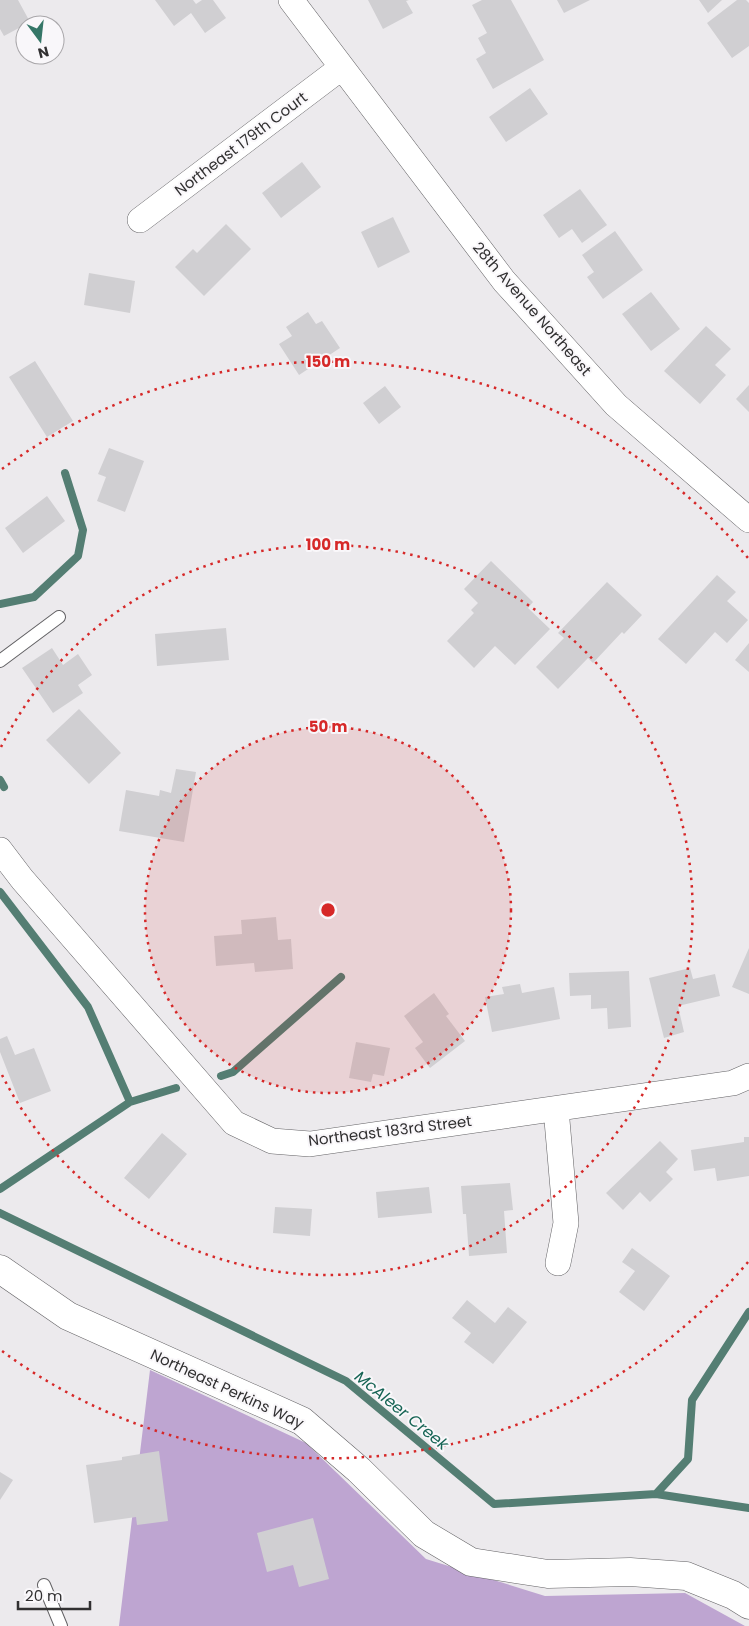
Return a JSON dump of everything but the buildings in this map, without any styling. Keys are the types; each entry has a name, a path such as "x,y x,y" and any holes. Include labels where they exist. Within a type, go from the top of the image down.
{"street":[{"name":"28th Avenue Northeast","path":"291,0 341,68 517,296 616,405 749,520"},
{"name":"Northeast 179th Court","path":"140,220 341,68"},
{"name":"Northeast 183rd Street","path":"0,850 22,879 234,1123 272,1140 310,1144 733,1083 749,1076"},
{"path":"556,1109 566,1223 558,1263"},
{"name":"Northeast Perkins Way","path":"0,1269 68,1316 302,1421 359,1470 424,1534 471,1562 548,1574 630,1572 686,1576 733,1595 749,1605"}],"lane":[{"path":"0,661 59,617"},
{"path":"44,1585 61,1626"}],"shaded area":[{"path":"150,1370 306,1443 426,1559 545,1596 685,1593 745,1626 119,1626"}],"waterway":[{"path":"0,604 34,597 78,556 83,530 65,473"},
{"path":"0,780 4,787"},
{"path":"0,892 88,1007 130,1102"},
{"path":"221,1076 233,1072 341,977"},
{"path":"0,1189 130,1102 176,1088"},
{"name":"McAleer Creek","path":"0,1213 346,1381 494,1504 656,1494 749,1508"},
{"path":"656,1494 688,1459 692,1400 749,1312"}]}
